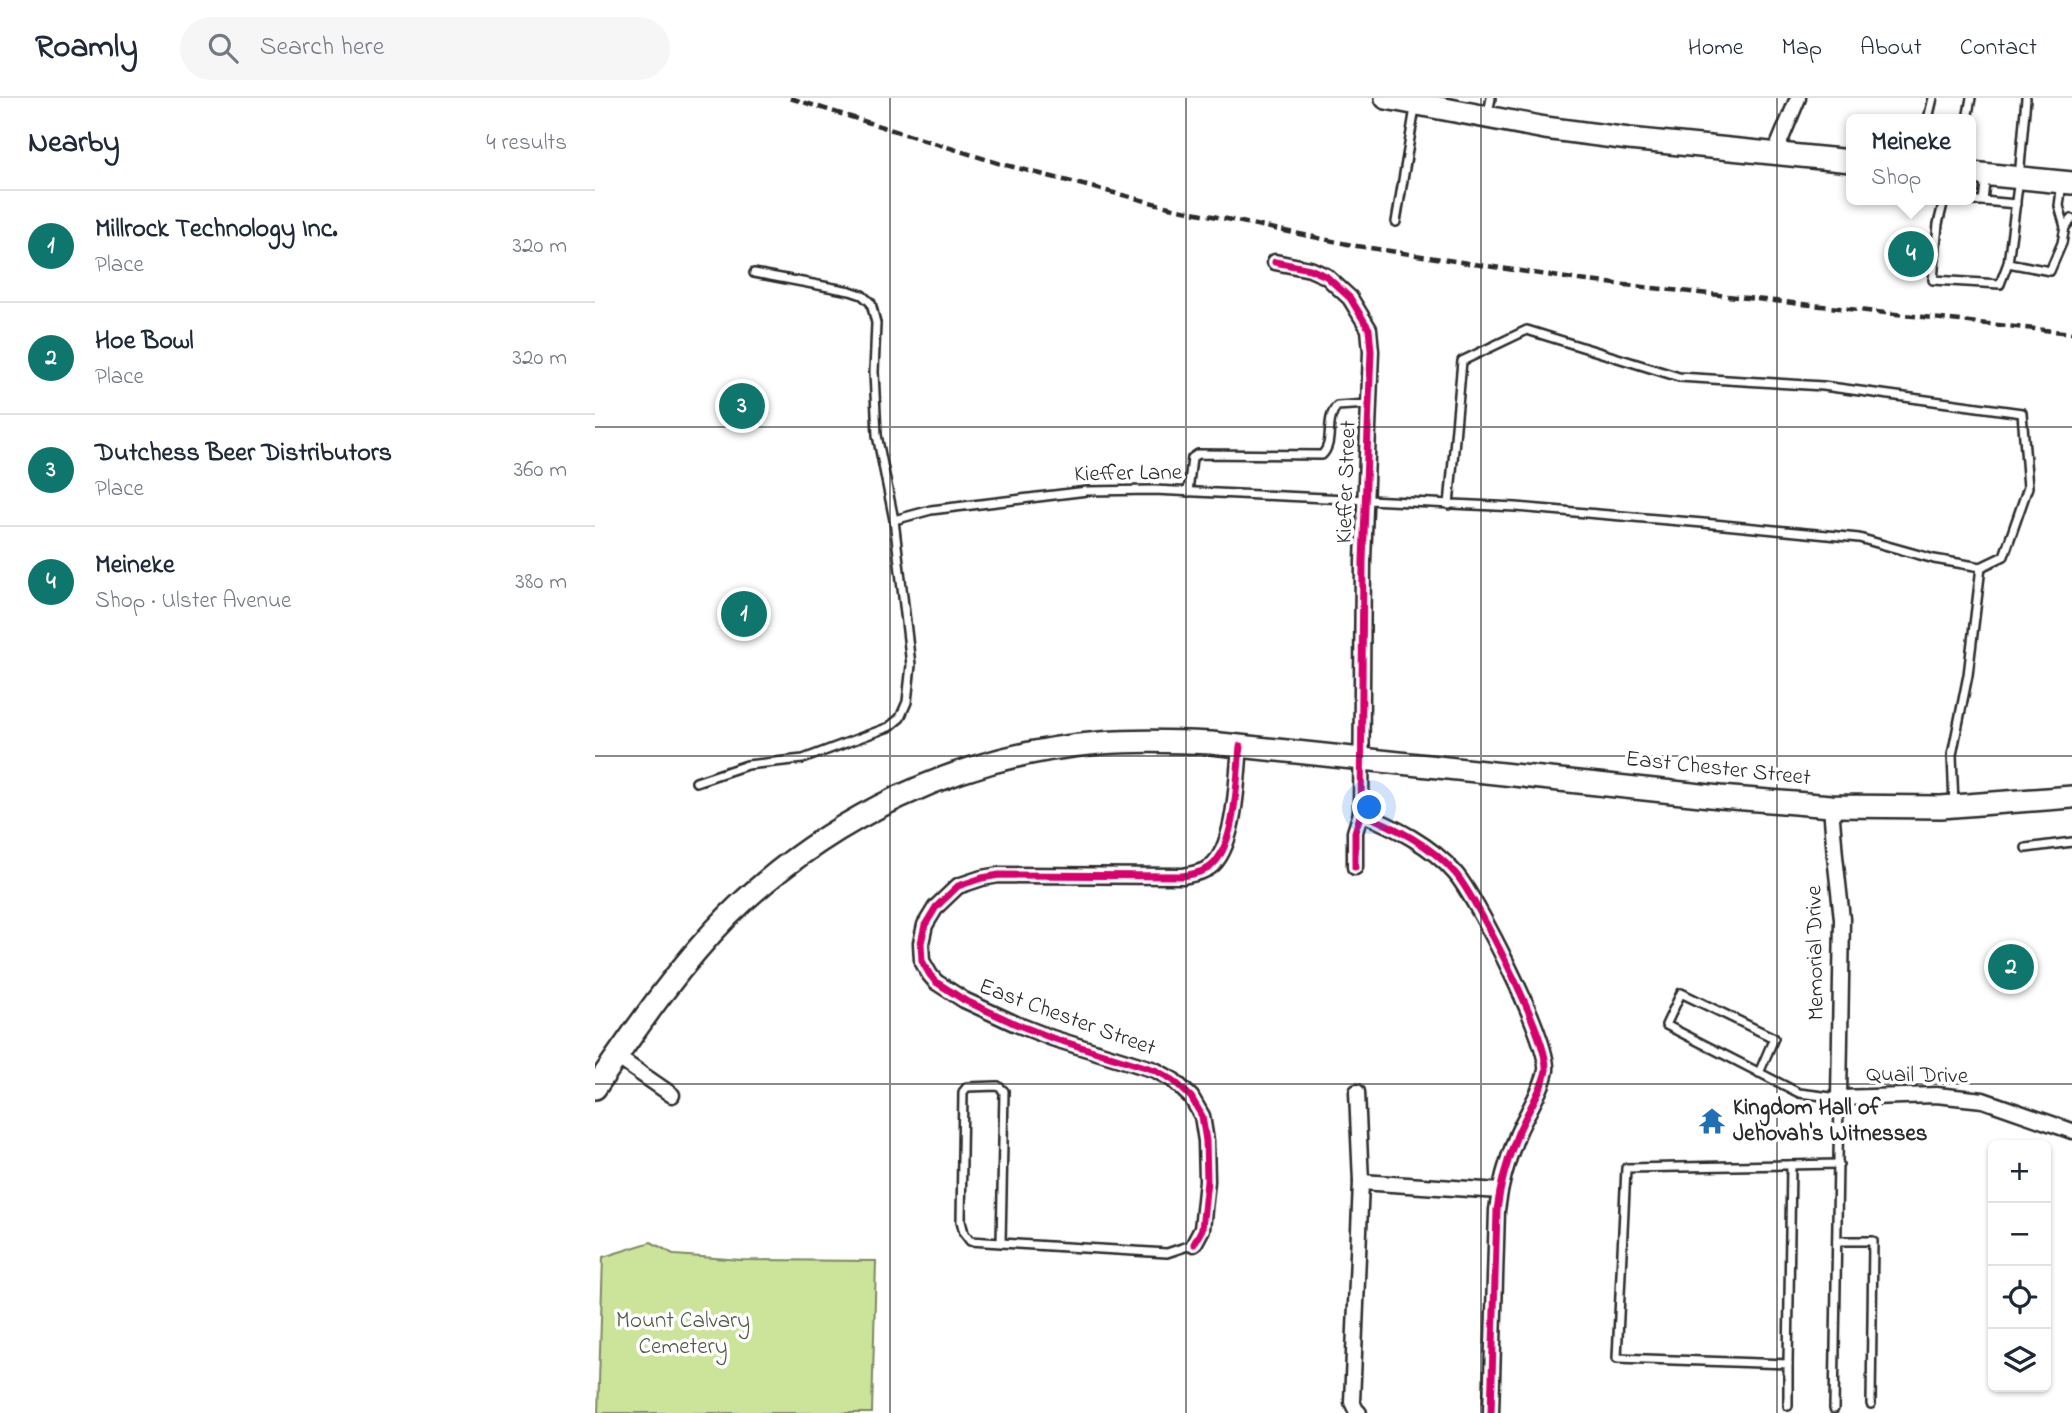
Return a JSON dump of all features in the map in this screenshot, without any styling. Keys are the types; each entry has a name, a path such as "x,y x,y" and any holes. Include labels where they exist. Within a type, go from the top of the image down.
{"main road":[{"path":"1386,98 1465,109 1489,108 1545,128 1629,139 1846,160"},
{"path":"1978,174 2067,183"},
{"name":"East Chester Street","path":"595,1088 703,944 749,896 773,876 817,843 885,804 947,776 1040,751 1127,741 1182,741 1831,807 1954,806 2072,797"}],"street":[{"path":"1775,153 1798,98"},
{"name":"Kieffer Street","path":"1275,262 1310,269 1326,276 1350,298 1369,329 1371,351 1360,758 1361,813 1355,832 1356,867"},
{"name":"East Chester Street","path":"1194,1244 1202,1229 1207,1181 1202,1116 1191,1097 1173,1080 1155,1070 1052,1038 964,1000 930,975 922,961 921,943 925,925 936,907 958,886 982,877 1183,876 1202,872 1211,866 1226,844 1235,803 1240,746"},
{"name":"Memorial Drive","path":"1831,807 1842,919 1839,1098"},
{"path":"1361,813 1426,847 1454,872 1472,897 1531,1015 1545,1056 1544,1076 1516,1138 1497,1210 1491,1413"},
{"path":"617,1058 672,1095"},
{"path":"1357,1092 1361,1182 1352,1402 1359,1413"},
{"name":"Quail Drive","path":"1839,1098 1936,1095 1983,1100 2072,1131"},
{"path":"1361,1182 1500,1191"}],"lane":[{"path":"1943,205 1938,224 1933,280 2000,284 2008,263 2026,98"},
{"path":"1395,222 1416,104"},
{"path":"1978,174 1983,201"},
{"path":"2008,263 2050,271 2062,243 2065,227 2059,206 2067,183"},
{"path":"1976,201 2016,204"},
{"path":"2065,227 2072,219"},
{"path":"695,782 747,765 803,759 889,727 900,718 907,702 911,665 894,520 877,435 874,372 876,323 871,303 862,295 850,291 754,273"},
{"path":"1449,505 1462,361 1527,330 1679,377 1823,386 2022,413 2028,487 2004,556 1981,566 1968,675 1952,755 1954,806"},
{"path":"1188,492 1192,458 1198,454 1322,456 1328,449 1331,412 1337,406 1369,404"},
{"name":"Kieffer Lane","path":"894,520 931,510 1087,491 1110,489 1188,492 1530,509 1859,538 1934,559 1981,566"},
{"path":"2026,848 2072,842"},
{"path":"1759,1073 1774,1038 1681,993 1666,1025 1759,1073 1799,1093 1839,1098 1835,1409"},
{"path":"1001,1243 1004,1091 998,1086 967,1087 963,1092 961,1221 964,1233 970,1241 1001,1243 1167,1253 1194,1244"},
{"path":"1788,1364 1616,1358 1626,1168 1839,1164"},
{"path":"1788,1406 1791,1165"},
{"path":"1837,1241 1873,1241 1871,1404"}],"green space":[{"name":"Mount Calvary Cemetery","path":"651,1242 675,1255 741,1260 876,1261 872,1413 598,1413 603,1257"}],"railway":[{"path":"790,98 998,163 1169,207 1357,246 1579,280 2072,333"}],"cycle path":[{"path":"1275,262 1310,269 1326,276 1350,298 1369,329 1371,351 1363,561 1361,813 1355,832 1355,867"},
{"path":"1194,1244 1202,1229 1207,1181 1202,1116 1191,1097 1173,1080 1155,1070 1052,1038 964,1000 930,975 922,961 921,943 925,925 936,907 958,886 982,878 999,875 1183,876 1207,869 1219,858 1230,828 1240,746"},
{"path":"1361,813 1423,845 1455,873 1494,938 1524,1001 1544,1054 1544,1078 1519,1130 1498,1201 1491,1413"}],"place":[{"name":"Meineke","path":"1911,254"},
{"name":"Dutchess Beer Distributors","path":"742,406"},
{"name":"Millrock Technology Inc.","path":"744,614"},
{"name":"Hoe Bowl","path":"2011,967"},
{"name":"Kingdom Hall of Jehovah's Witnesses","path":"1712,1121"}]}
